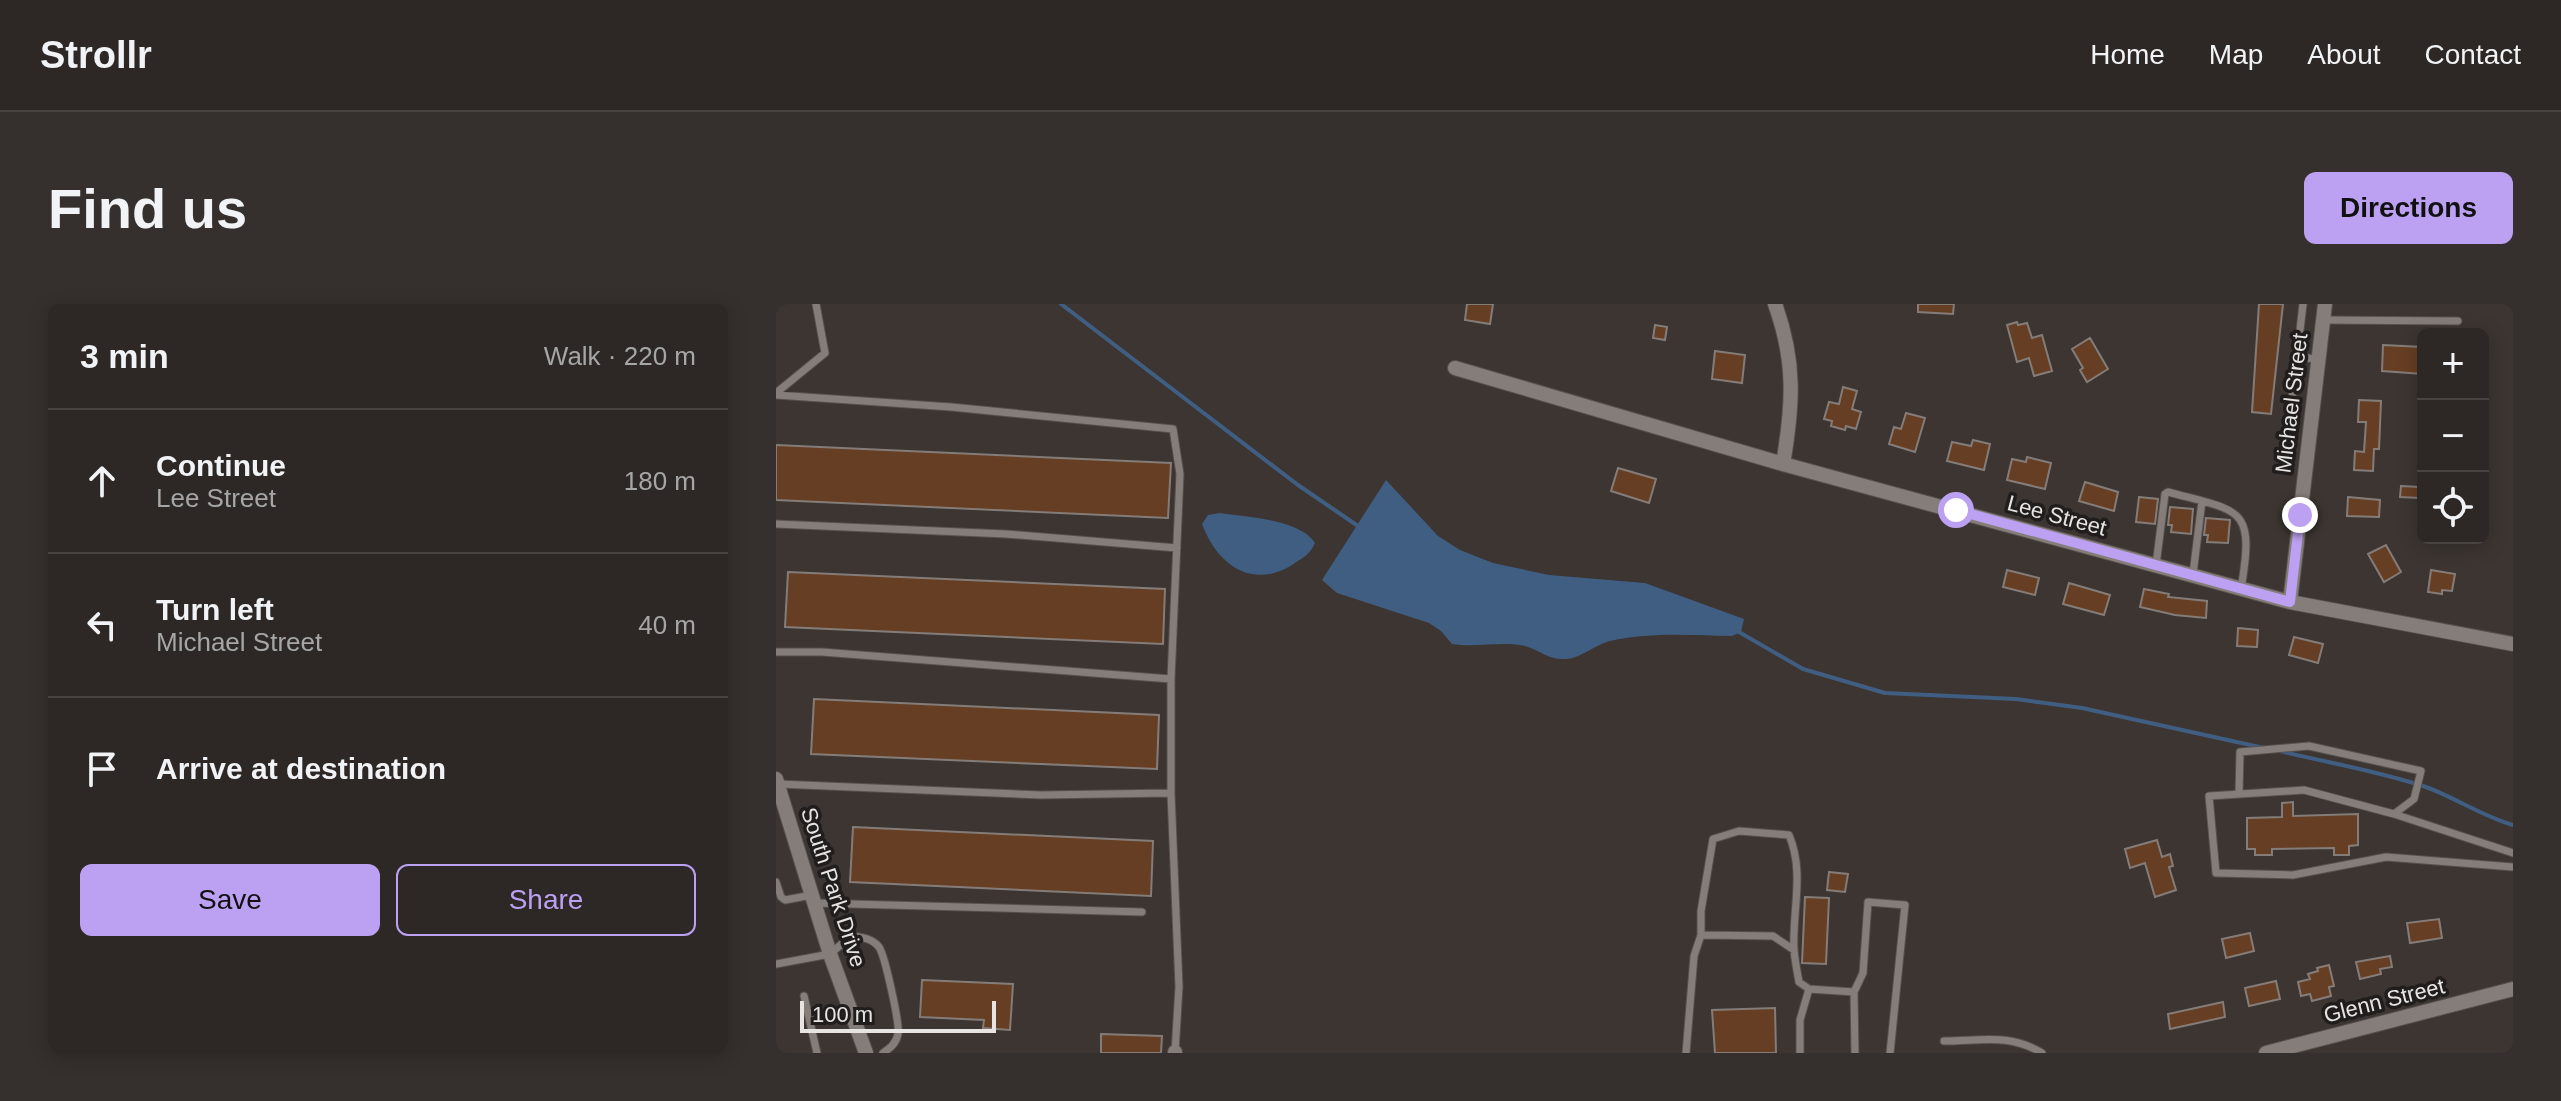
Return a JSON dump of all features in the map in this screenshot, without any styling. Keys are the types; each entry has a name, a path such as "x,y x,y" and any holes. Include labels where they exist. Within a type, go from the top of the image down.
{"street":[{"path":"1775,304 1786,339 1793,388 1783,464"},
{"name":"Michael Street","path":"2290,602 2325,304"},
{"name":"Lee Street","path":"1455,368 1783,464 2290,602 2513,644"},
{"name":"South Park Drive","path":"777,781 830,954 866,1053"},
{"name":"Glenn Street","path":"2266,1053 2513,989"}],"lane":[{"path":"776,394 825,353 816,304"},
{"path":"2290,416 2303,304"},
{"path":"2323,320 2458,321"},
{"path":"2297,356 2319,360"},
{"path":"776,394 951,407 1173,429 1180,474 1171,679 1171,793 1179,987 1175,1053"},
{"path":"2156,565 2165,494 2168,492 2222,506 2244,525 2246,555 2241,589"},
{"path":"2193,575 2202,501"},
{"path":"776,524 1006,534 1177,548"},
{"path":"776,652 822,652 1171,679"},
{"path":"2239,794 2240,752 2309,746 2421,771 2414,799 2394,814"},
{"path":"777,781 1041,795 1171,793"},
{"path":"2513,853 2394,814 2304,790 2209,796 2216,873 2293,875 2386,857 2513,867"},
{"path":"1686,1053 1694,956 1701,935 1701,911 1713,839 1739,831 1789,835 1798,873 1794,950 1799,982 1809,989 1854,992"},
{"path":"776,882 785,900 1142,912"},
{"path":"1855,1053 1854,992 1863,973 1868,902 1905,905 1890,1053"},
{"path":"1701,935 1773,936 1794,950"},
{"path":"776,964 830,954 851,936 871,940 880,949 899,1024 898,1037 883,1053"},
{"path":"1800,1053 1800,1020 1809,989"},
{"path":"804,996 817,1053"},
{"path":"1944,1041 2005,1039 2025,1043 2042,1053"}],"water":[{"path":"1386,480 1438,536 1460,550 1493,563 1549,575 1645,583 1744,619 1741,632 1732,636 1625,638 1565,659 1516,645 1452,644 1429,623 1337,593 1322,580"},
{"path":"1220,513 1285,524 1308,535 1315,543 1311,551 1292,565 1263,575 1249,574 1226,561 1208,538 1202,524 1208,515"}],"building":[{"path":"1467,304 1493,304 1490,324 1465,320"},
{"path":"1918,304 1954,304 1953,314 1918,312"},
{"path":"2259,304 2283,304 2271,414 2252,412"},
{"path":"2017,322 2018,325 2027,323 2032,338 2042,335 2052,371 2034,376 2029,358 2017,362 2007,325"},
{"path":"1655,325 1667,327 1665,340 1653,338"},
{"path":"2090,338 2108,369 2087,382 2072,349"},
{"path":"2383,345 2417,347 2417,374 2382,371"},
{"path":"1715,351 1745,355 1742,383 1712,379"},
{"path":"1843,387 1857,391 1852,409 1861,412 1856,429 1831,426 1832,421 1824,419 1829,402 1839,404"},
{"path":"2359,400 2381,401 2379,449 2374,449 2373,471 2354,470 2355,451 2364,452 2366,422 2358,422"},
{"path":"1906,413 1925,418 1915,452 1889,444 1894,427 1901,429"},
{"path":"1973,440 1990,444 1984,470 1947,461 1952,442 1971,446"},
{"path":"776,445 1171,463 1168,518 776,500"},
{"path":"2027,457 2051,463 2045,489 2007,480 2012,459 2026,462"},
{"path":"1618,468 1656,479 1649,503 1611,491"},
{"path":"2085,482 2118,492 2114,511 2079,501"},
{"path":"2401,486 2417,487 2417,498 2400,497"},
{"path":"2139,497 2158,499 2155,524 2136,522"},
{"path":"2348,497 2380,500 2379,517 2347,516"},
{"path":"2170,507 2193,509 2191,534 2171,532 2172,525 2168,525"},
{"path":"2206,518 2230,520 2228,543 2207,542 2208,535 2204,535"},
{"path":"2386,545 2401,572 2384,582 2368,554"},
{"path":"2007,570 2039,578 2035,595 2003,587"},
{"path":"2431,570 2455,574 2452,591 2442,590 2442,594 2428,592"},
{"path":"788,572 1165,589 1163,644 785,627"},
{"path":"2069,583 2110,595 2104,615 2063,604"},
{"path":"2144,589 2169,594 2168,597 2207,601 2206,618 2140,607"},
{"path":"2238,628 2258,630 2257,647 2237,646"},
{"path":"2294,637 2323,644 2318,663 2289,655"},
{"path":"814,699 1159,715 1157,769 811,754"},
{"path":"2293,802 2293,816 2358,814 2358,845 2349,846 2349,855 2334,855 2334,848 2272,849 2272,855 2255,855 2255,849 2247,849 2247,818 2282,817 2282,803"},
{"path":"853,827 1153,841 1151,896 850,882"},
{"path":"2157,840 2162,857 2170,854 2173,866 2169,867 2176,890 2155,897 2145,863 2130,868 2125,849"},
{"path":"1829,872 1848,874 1845,892 1827,890"},
{"path":"1805,897 1829,898 1826,964 1802,963"},
{"path":"2439,919 2442,938 2410,943 2407,923"},
{"path":"2250,933 2254,951 2226,958 2222,939"},
{"path":"2390,956 2392,967 2380,969 2381,974 2360,979 2356,962"},
{"path":"2329,965 2334,986 2329,987 2331,996 2312,1001 2310,994 2301,996 2298,982 2310,979 2308,974 2318,971 2317,968"},
{"path":"922,980 1013,984 1010,1030 983,1028 984,1020 920,1017"},
{"path":"2276,981 2280,999 2249,1006 2245,988"},
{"path":"2223,1002 2225,1017 2170,1029 2168,1014"},
{"path":"1775,1008 1776,1053 1715,1053 1712,1010"},
{"path":"1101,1034 1162,1036 1161,1053 1101,1053"}],"waterway":[{"path":"1061,304 1298,485 1358,526"},
{"path":"1739,632 1803,669 1885,693 2016,699 2082,708 2264,748"},
{"path":"2280,751 2408,781 2513,825"}],"route":[{"path":"1956,510 2290,602 2300,515"}]}
